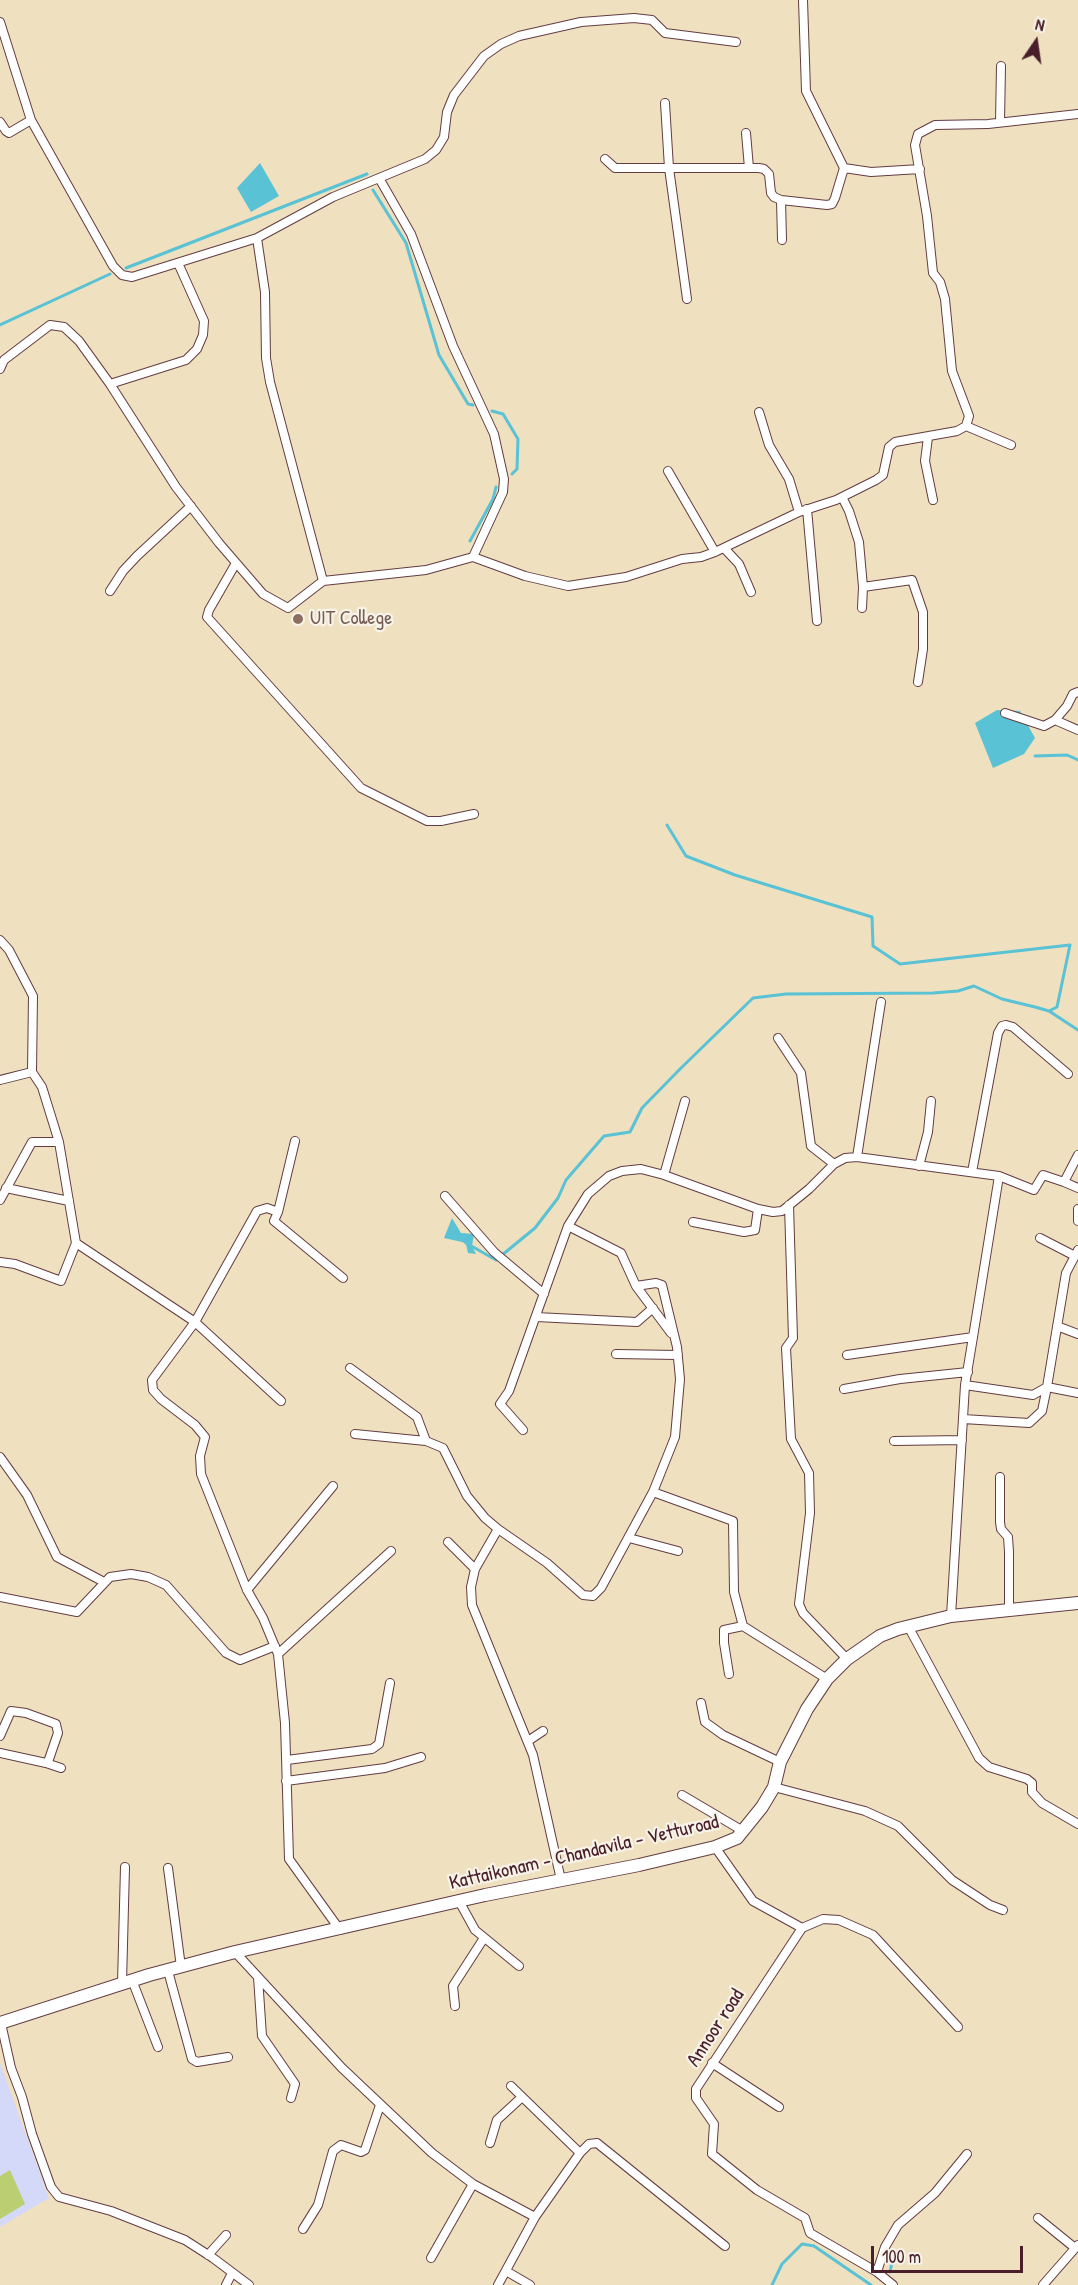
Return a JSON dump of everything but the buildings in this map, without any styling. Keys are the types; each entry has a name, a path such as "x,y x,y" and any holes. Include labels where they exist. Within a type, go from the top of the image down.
{"main road":[{"name":"Kattaikonam - Chandavila - Vetturoad","path":"1,2023 127,1982 236,1952 459,1901 715,1847 737,1838 774,1787 780,1762 807,1709 826,1679 847,1659 880,1636 908,1626 951,1616 1009,1608 1078,1603"}],"street":[{"path":"604,159 615,168 764,169 769,174 771,193 774,197 781,200 832,204 844,168 806,92 803,0"},
{"path":"0,22 31,120 113,266 122,275 132,277 257,237 333,197 425,159 436,150 444,138 447,112 454,95 484,56 501,44 519,36 581,22 634,18 652,20 664,33 736,42"},
{"path":"1000,122 1001,66"},
{"path":"665,104 669,168 687,299"},
{"path":"0,369 4,360 50,325 64,327 79,341 191,506 236,563 263,594 288,608 323,580 426,570 473,557 525,576 568,586 626,577 720,550 803,511 842,497 883,475 889,447 895,442 957,431 966,426 969,416 952,370 945,299 933,273 915,145 918,135 922,130 935,125 1000,122 1078,114"},
{"path":"0,122 9,133 31,120"},
{"path":"746,133 749,168"},
{"path":"844,168 871,172 920,169"},
{"path":"379,178 411,234 453,346 494,434 504,479 503,492 473,557"},
{"path":"781,200 782,240"},
{"path":"257,237 265,292 266,358 270,382 323,580"},
{"path":"110,384 186,360 198,349 203,335 204,321 178,263"},
{"path":"759,412 769,445 789,479 803,511 817,621"},
{"path":"966,426 1011,445"},
{"path":"928,436 925,461 933,500"},
{"path":"668,471 720,550 739,564 751,592"},
{"path":"842,497 859,542 863,587 862,608"},
{"path":"110,591 123,571 137,556 191,506"},
{"path":"236,563 207,617 361,788 427,821 474,814"},
{"path":"863,587 912,580 923,612 923,649 918,682"},
{"path":"1005,713 1044,726 1054,720 1067,706 1073,694 1078,692"},
{"path":"1054,720 1078,730"},
{"path":"0,940 9,950 33,996 32,1072 42,1087 59,1142 76,1243 61,1281 15,1264 0,1262"},
{"path":"857,1157 881,1002"},
{"path":"972,1172 998,1033 1002,1026 1013,1027 1068,1074"},
{"path":"778,1038 801,1073 811,1146 834,1164"},
{"path":"0,1080 32,1072"},
{"path":"664,1175 685,1101"},
{"path":"919,1166 928,1132 931,1101"},
{"path":"295,1141 274,1221 343,1278"},
{"path":"0,1200 32,1142 59,1142"},
{"path":"1064,1182 1078,1155"},
{"path":"523,1430 500,1404 509,1391 568,1226 588,1194 609,1176 622,1171 641,1169 773,1212 782,1211 810,1189 834,1164 845,1158 857,1157 999,1176 1034,1190 1043,1175 1078,1188"},
{"path":"951,1616 965,1385 999,1176"},
{"path":"6,1188 69,1201"},
{"path":"445,1196 494,1252 544,1294"},
{"path":"789,1205 794,1338 786,1348 791,1439 809,1473 810,1513 799,1604 803,1613 847,1659"},
{"path":"278,1212 267,1209 257,1212 195,1322 152,1380 153,1390 161,1399 195,1425 205,1437 200,1456 201,1474 247,1590 277,1650 287,1760 289,1858 340,1930"},
{"path":"693,1222 744,1232 755,1230 758,1209"},
{"path":"1078,1209 1078,1221"},
{"path":"568,1226 621,1253 636,1286 675,1338"},
{"path":"963,1419 1029,1423 1042,1411 1066,1273 1076,1253 1040,1238"},
{"path":"76,1243 195,1322 281,1401"},
{"path":"355,1434 426,1440 442,1448 467,1496 485,1518 546,1563 583,1595 593,1596 601,1588 653,1492 675,1437 680,1379 678,1355 662,1285 656,1283 636,1286"},
{"path":"536,1317 637,1322 653,1308"},
{"path":"1057,1326 1078,1334"},
{"path":"847,1355 973,1337"},
{"path":"616,1354 678,1355"},
{"path":"350,1368 417,1417 426,1440"},
{"path":"844,1389 900,1379 968,1372"},
{"path":"965,1385 1033,1395 1047,1387 1078,1393"},
{"path":"894,1441 962,1440"},
{"path":"0,1456 27,1495 57,1557 105,1582"},
{"path":"999,1477 1000,1522 1008,1537 1009,1608"},
{"path":"247,1590 333,1486"},
{"path":"653,1492 734,1521 734,1592 743,1626 826,1679"},
{"path":"498,1529 475,1569 471,1587 472,1605 528,1741 545,1801 561,1880"},
{"path":"628,1538 678,1551"},
{"path":"448,1542 475,1569"},
{"path":"0,1598 77,1612 110,1577 131,1574 148,1577 166,1585 226,1653 240,1660 277,1650 391,1551"},
{"path":"729,1674 724,1630 743,1626"},
{"path":"908,1626 979,1758 989,1767 1028,1779 1032,1783 1032,1792 1042,1803 1078,1824"},
{"path":"287,1760 372,1749 379,1744 390,1683"},
{"path":"700,1703 705,1722 723,1735 780,1762"},
{"path":"0,1736 11,1711 26,1713 56,1724 58,1733 46,1763"},
{"path":"528,1741 543,1731"},
{"path":"0,1753 61,1768"},
{"path":"286,1780 385,1768 421,1757"},
{"path":"774,1787 865,1811 898,1826 952,1880 990,1905 1003,1910"},
{"path":"681,1795 743,1831"},
{"path":"715,1847 753,1901 802,1928 823,1919 839,1920 873,1935 958,2027"},
{"path":"125,1867 127,1982 158,2047"},
{"path":"168,1868 181,1967"},
{"path":"459,1901 475,1930 519,1966"},
{"name":"Annoor road","path":"802,1928 712,2063 696,2089 696,2098 714,2124 712,2154 757,2190 805,2218 810,2233 876,2272 893,2285"},
{"path":"455,2006 453,1986 484,1938"},
{"path":"236,1952 342,2068 432,2153 473,2184 535,2217"},
{"path":"168,1971 192,2059 196,2062 228,2057"},
{"path":"258,1977 262,2036 295,2084 291,2098"},
{"path":"1,2023 11,2068 32,2134 51,2187 59,2197 111,2211 185,2240 249,2285"},
{"path":"712,2063 779,2107"},
{"path":"511,2086 580,2153"},
{"path":"490,2143 497,2120 522,2097"},
{"path":"303,2229 318,2205 333,2151 341,2145 360,2152 364,2150 381,2105"},
{"path":"498,2285 535,2217 580,2153 589,2144 597,2143 725,2246"},
{"path":"876,2272 885,2247 898,2225 935,2193 967,2154"},
{"path":"431,2258 473,2184"},
{"path":"1038,2218 1077,2246 1043,2285"},
{"path":"208,2255 226,2235"},
{"path":"506,2271 530,2285"},
{"path":"226,2285 232,2272"}],"shaded area":[{"path":"0,2063 49,2198 0,2227"}],"green space":[{"path":"10,2170 25,2204 0,2219 0,2176"}],"water":[{"path":"260,163 279,196 251,212 237,188"},
{"path":"997,710 1020,711 1035,738 1024,754 993,768 975,723"},
{"path":"452,1218 461,1233 474,1234 472,1246 476,1254 468,1253 466,1244 462,1242 444,1238"}],"waterway":[{"path":"126,268 367,174"},
{"path":"373,190 406,243 439,355 468,404 473,405"},
{"path":"0,325 110,274"},
{"path":"492,411 503,414 518,439 517,469 512,474"},
{"path":"470,541 493,499 496,487"},
{"path":"1035,756 1067,755 1078,760"},
{"path":"466,1243 496,1260 535,1228 558,1198 566,1180 604,1136 630,1132 642,1108 753,998 786,994 933,993 958,991 974,986 1002,999 1049,1011 1057,1007 1070,945 900,964 873,946 872,917 735,875 686,856 667,825"},
{"path":"1049,1011 1078,1030"},
{"path":"772,2285 782,2264 802,2244 814,2246 871,2285"},
{"path":"890,2272 894,2253"}],"place":[{"name":"UIT College","path":"298,619"}]}
